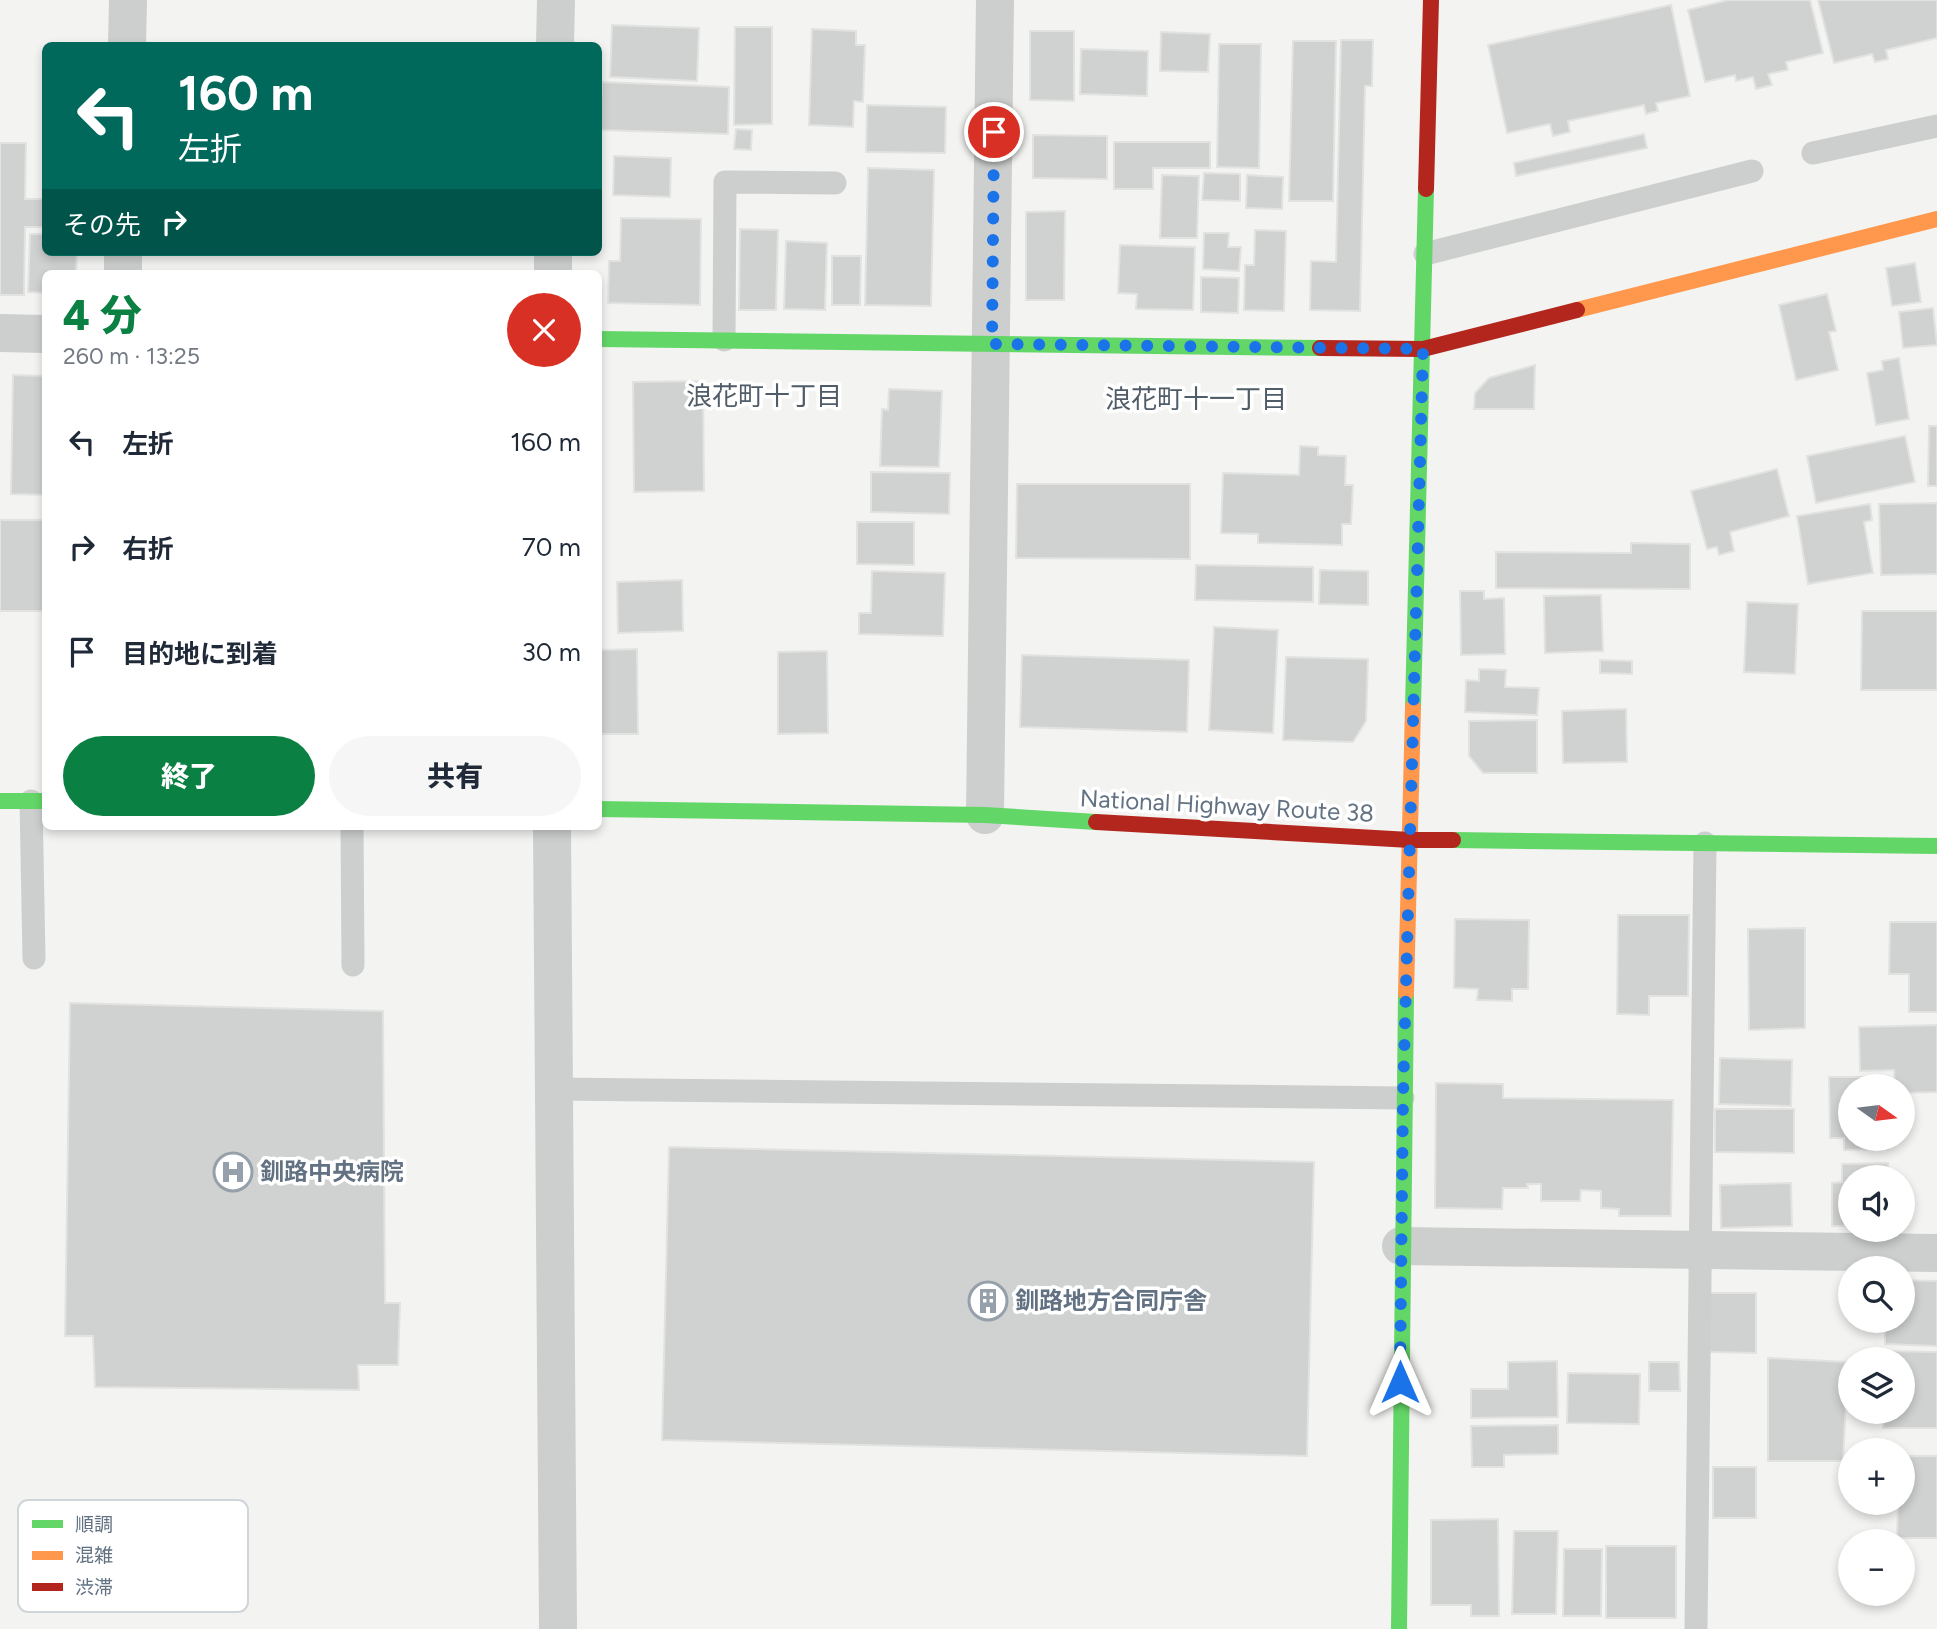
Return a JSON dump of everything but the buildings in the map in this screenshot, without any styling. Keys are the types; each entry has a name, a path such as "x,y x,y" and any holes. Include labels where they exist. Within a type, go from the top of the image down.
{"main road":[{"path":"1399,1629 1403,1098 1431,0"},
{"path":"602,339 1423,349 1937,219"},
{"path":"0,801 38,801"},
{"name":"National Highway Route 38","path":"602,809 985,815 1410,840 1937,846"}],"street":[{"path":"127,42 128,0"},
{"path":"555,42 556,0"},
{"path":"985,815 995,0"},
{"path":"0,333 42,334"},
{"path":"552,830 558,1629"},
{"path":"1401,1245 1937,1253"}],"lane":[{"path":"1813,153 1937,126"},
{"path":"1425,254 1752,171"},
{"path":"724,340 725,182 835,183"},
{"path":"34,958 38,801"},
{"path":"352,830 354,965"},
{"path":"1696,1629 1705,843"},
{"path":"554,1088 1403,1098"}],"traffic: fast":[{"path":"1413,707 1426,189"},
{"path":"602,339 1320,348"},
{"path":"0,801 42,801"},
{"path":"602,809 985,815 1096,822"},
{"path":"1453,840 1937,846"},
{"path":"1399,1629 1406,993"}],"traffic: slow":[{"path":"1577,310 1937,219"},
{"path":"1406,993 1413,707"}],"traffic: jam":[{"path":"1426,189 1431,0"},
{"path":"1320,348 1423,349 1577,310"},
{"path":"1096,822 1410,840 1453,840"}],"place":[{"name":"釧路中央病院","path":"233,1172"},
{"name":"釧路地方合同庁舎","path":"988,1301"}],"district":[{"name":"浪花町十丁目","path":"764,396"},
{"name":"浪花町十一丁目","path":"1196,399"}],"route":[{"path":"994,132 992,344 1423,349 1403,1098 1400,1382"}]}
